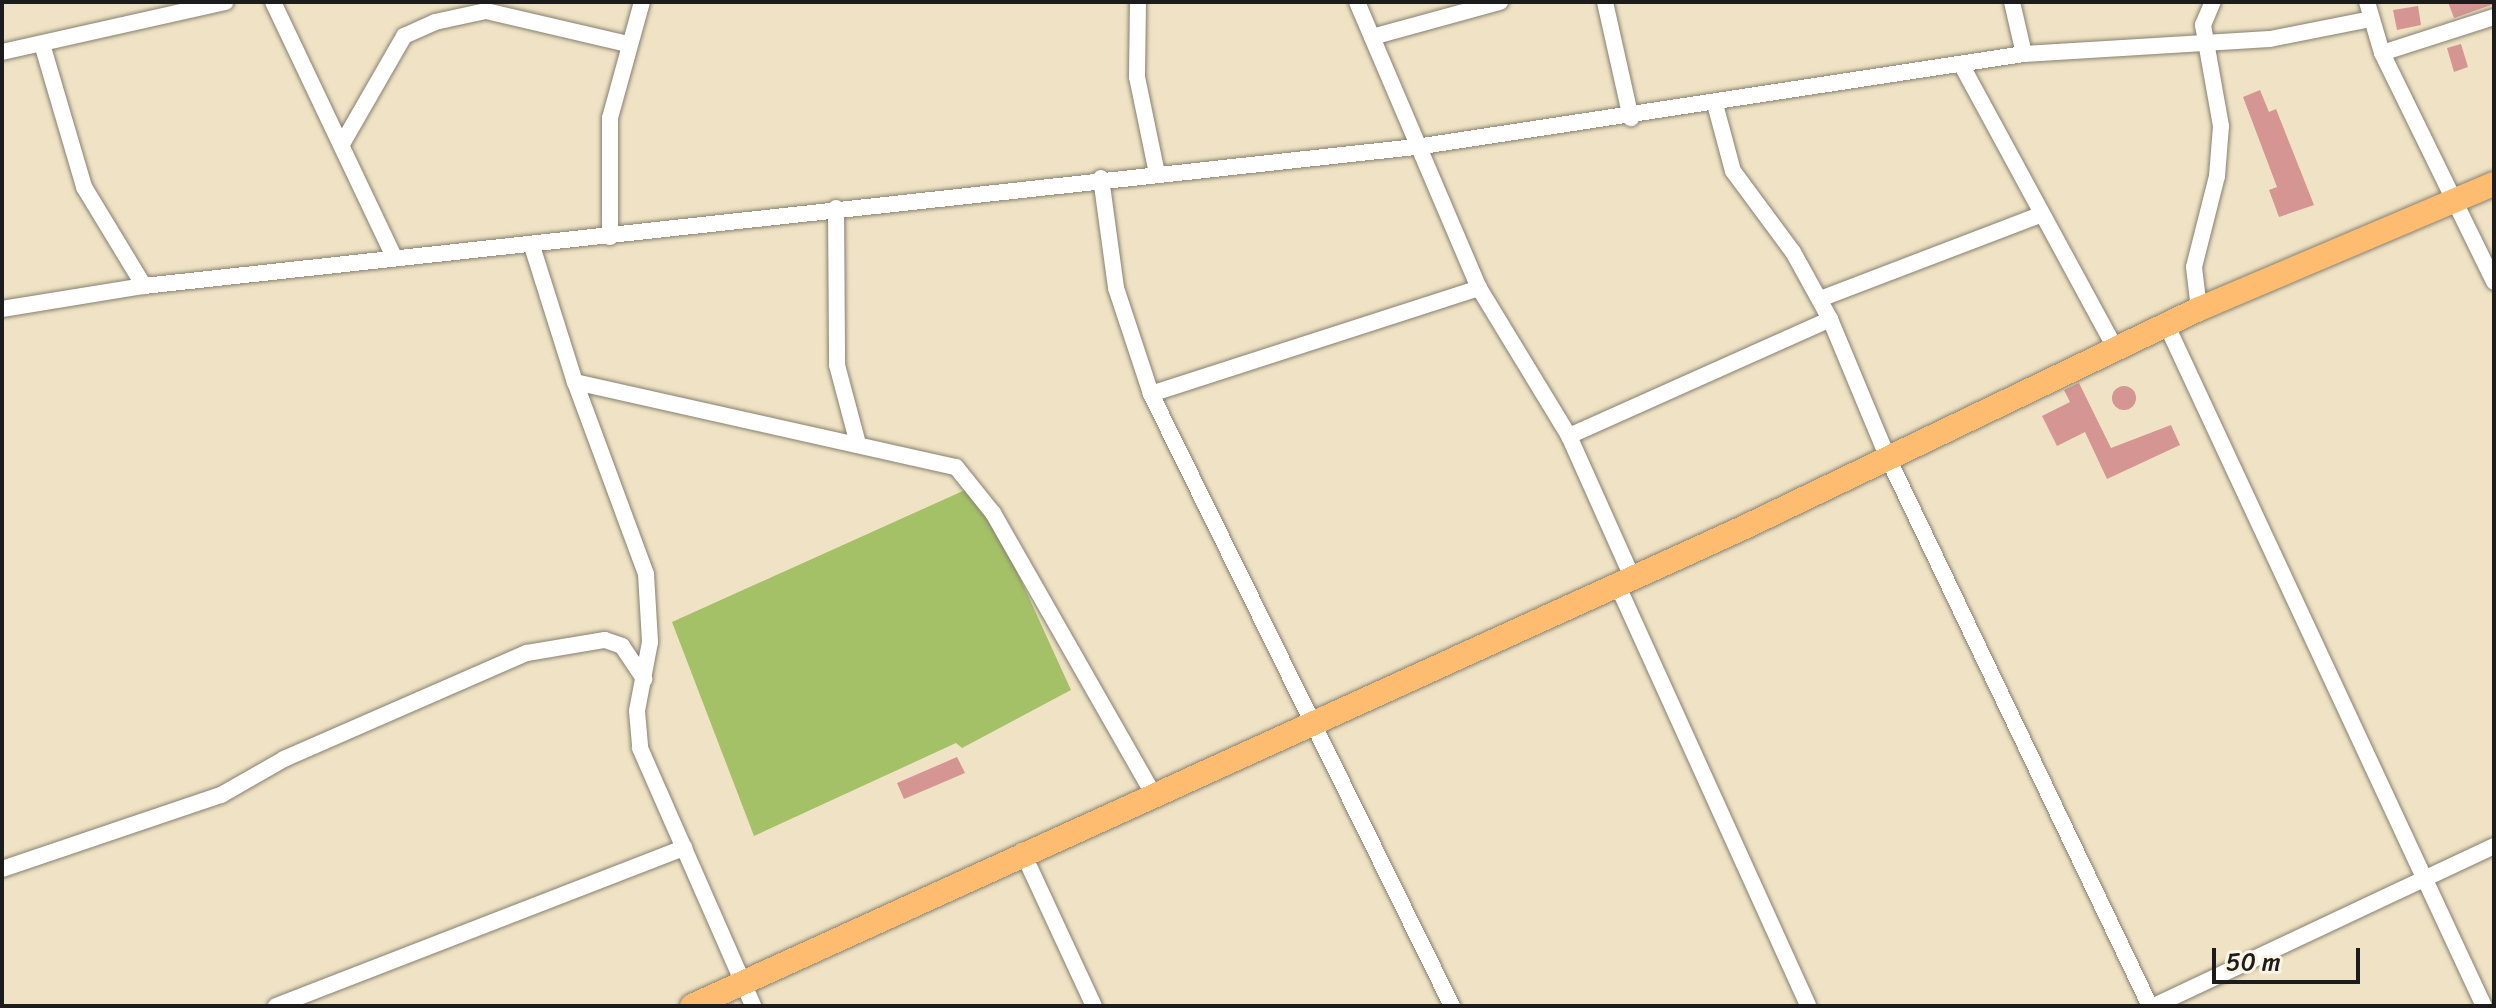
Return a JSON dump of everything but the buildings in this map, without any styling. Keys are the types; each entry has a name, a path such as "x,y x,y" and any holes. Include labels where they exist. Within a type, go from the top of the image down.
{"main road":[{"path":"692,1006 1022,851 1315,723 1625,581 2199,309 2494,184"}],"street":[{"path":"2,52 225,2"},
{"path":"273,2 394,257"},
{"path":"610,237 610,118 642,2"},
{"path":"1138,2 1137,77 1157,174"},
{"path":"1357,2 1416,147 1479,288 1569,436 1625,581 1808,1006"},
{"path":"1372,37 1500,2"},
{"path":"1605,2 1631,118"},
{"path":"2012,2 2024,54"},
{"path":"2199,309 2194,267 2217,176 2221,126 2204,17 2213,2"},
{"path":"2367,2 2382,53 2458,200 2494,282"},
{"path":"342,144 404,36 435,22 486,11 628,44"},
{"path":"2382,53 2494,17"},
{"path":"2,309 144,286 394,257 532,246 1101,178 1416,147 1631,118 2024,54 2270,39 2371,19"},
{"path":"42,44 84,187 144,286"},
{"path":"1961,64 2040,215 2115,348"},
{"path":"1715,104 1733,171 1820,299 1888,458 2152,1006 2494,846"},
{"path":"1101,178 1116,288 1151,394 1255,614 1315,723 1452,1006"},
{"path":"836,208 837,365 857,440"},
{"path":"1820,299 2040,215"},
{"path":"532,246 575,382 643,561 651,609 640,748 753,1006"},
{"path":"1151,394 1479,288"},
{"path":"1569,436 1830,319"},
{"path":"2167,326 2484,1006"},
{"path":"575,382 760,428 857,440 956,467 993,513 1154,795"},
{"path":"2,869 221,795 284,759 527,653 605,640 622,646 644,679"},
{"path":"276,1006 684,848"},
{"path":"1022,851 1094,1006"}],"green space":[{"path":"965,490 995,523 1071,690 962,748 956,743 754,836 672,622"}]}
